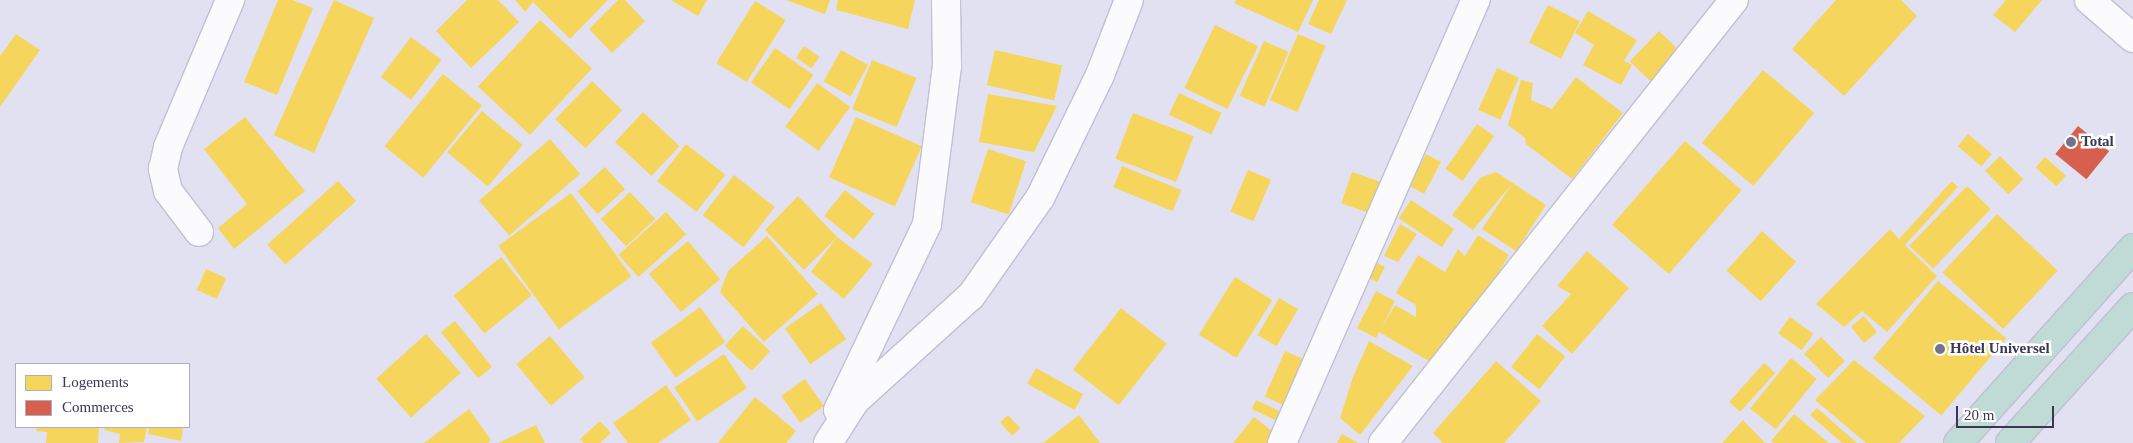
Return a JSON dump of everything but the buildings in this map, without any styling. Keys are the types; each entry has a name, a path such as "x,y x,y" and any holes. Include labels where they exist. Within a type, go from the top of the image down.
{"highway":[{"path":"1958,443 2133,248"},
{"path":"2010,443 2133,307"}],"street":[{"path":"199,232 168,191 162,169 168,147 230,0"},
{"path":"823,443 881,317 927,224 947,66 946,0"},
{"path":"828,443 855,401 971,296 1040,198 1100,75 1129,0"},
{"path":"1282,443 1476,0"},
{"path":"1383,443 1734,0"},
{"path":"2089,0 2133,38"}],"place":[{"name":"Total","path":"2071,142"},
{"name":"Hôtel Universel","path":"1940,349"}]}
